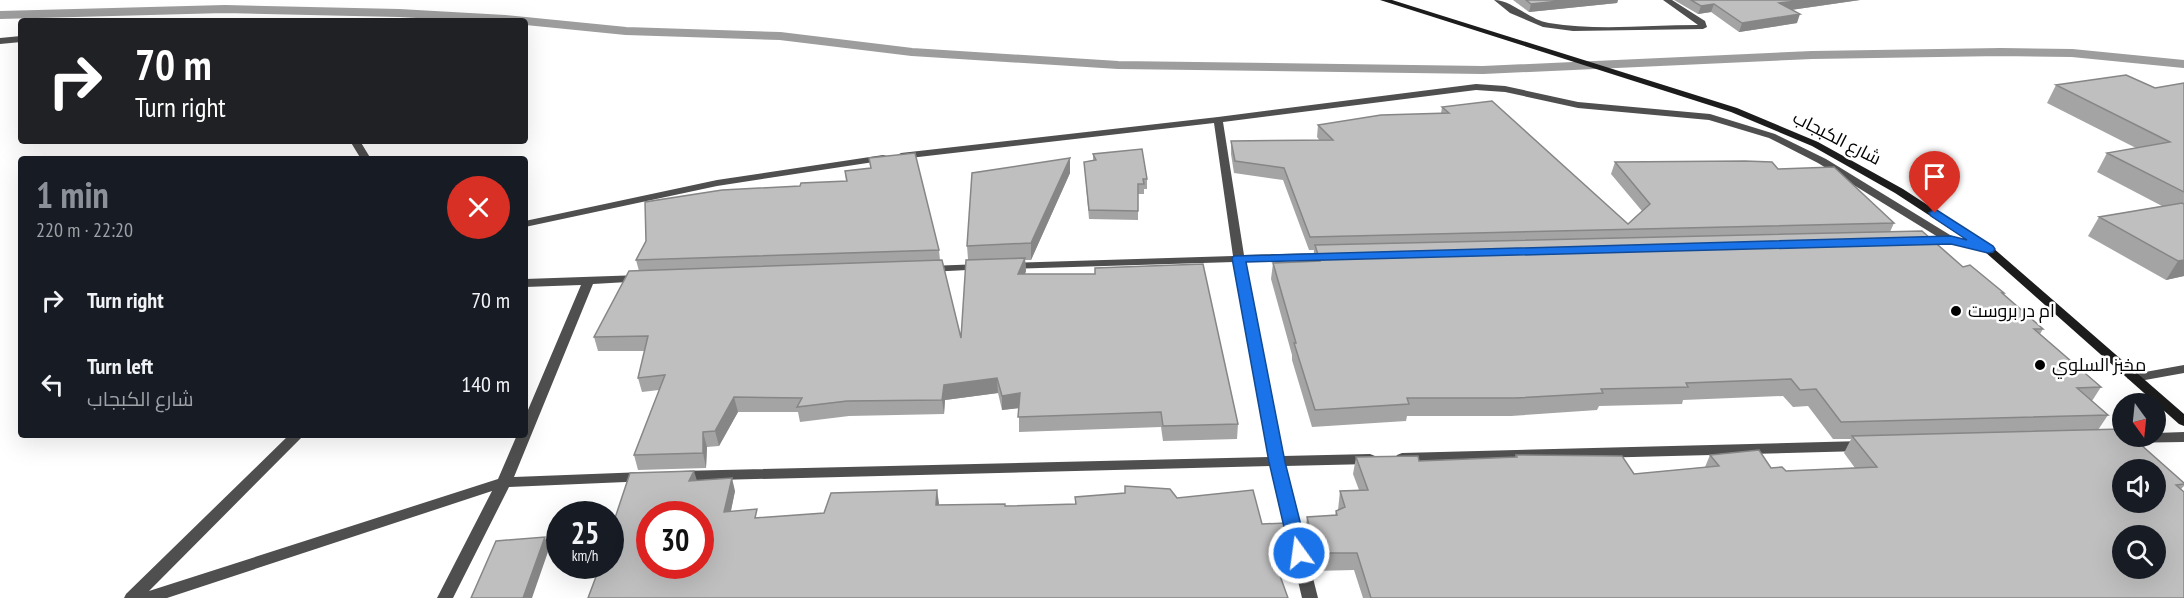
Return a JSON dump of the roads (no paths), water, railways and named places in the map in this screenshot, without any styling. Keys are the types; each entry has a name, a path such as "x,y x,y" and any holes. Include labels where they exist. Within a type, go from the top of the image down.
{"main road":[{"name":"شارع الكبجاب","path":"1390,1 1734,110 1815,144 1899,191 1988,249 2184,420"}],"street":[{"path":"1498,0 1513,11 1543,25 1573,29 1703,27 1702,23 1667,0"},
{"path":"0,41 18,39"},
{"path":"528,223 717,183 887,158 1218,120 1476,87 1505,89 1578,105 1710,117 1772,136 1812,156 1951,240"},
{"path":"1218,120 1239,258 1277,462 1310,598"},
{"path":"1903,241 1951,240 1988,249"},
{"path":"919,270 1334,256"},
{"path":"528,283 659,279"},
{"path":"528,424 588,281"},
{"path":"2134,378 2184,369"},
{"path":"2100,439 2184,437"},
{"path":"132,598 294,438"},
{"path":"446,598 504,482 522,438"},
{"path":"148,598 504,482 1874,445"}],"waterway":[{"path":"0,15 225,9 399,13 487,18"},
{"path":"528,21 626,31 780,36 912,52 1118,65 1483,70 1812,55 2001,52 2072,53 2184,64"}],"place":[{"name":"ام در بروست","path":"1956,311"},
{"name":"مخبز السلوي","path":"2040,365"}]}
